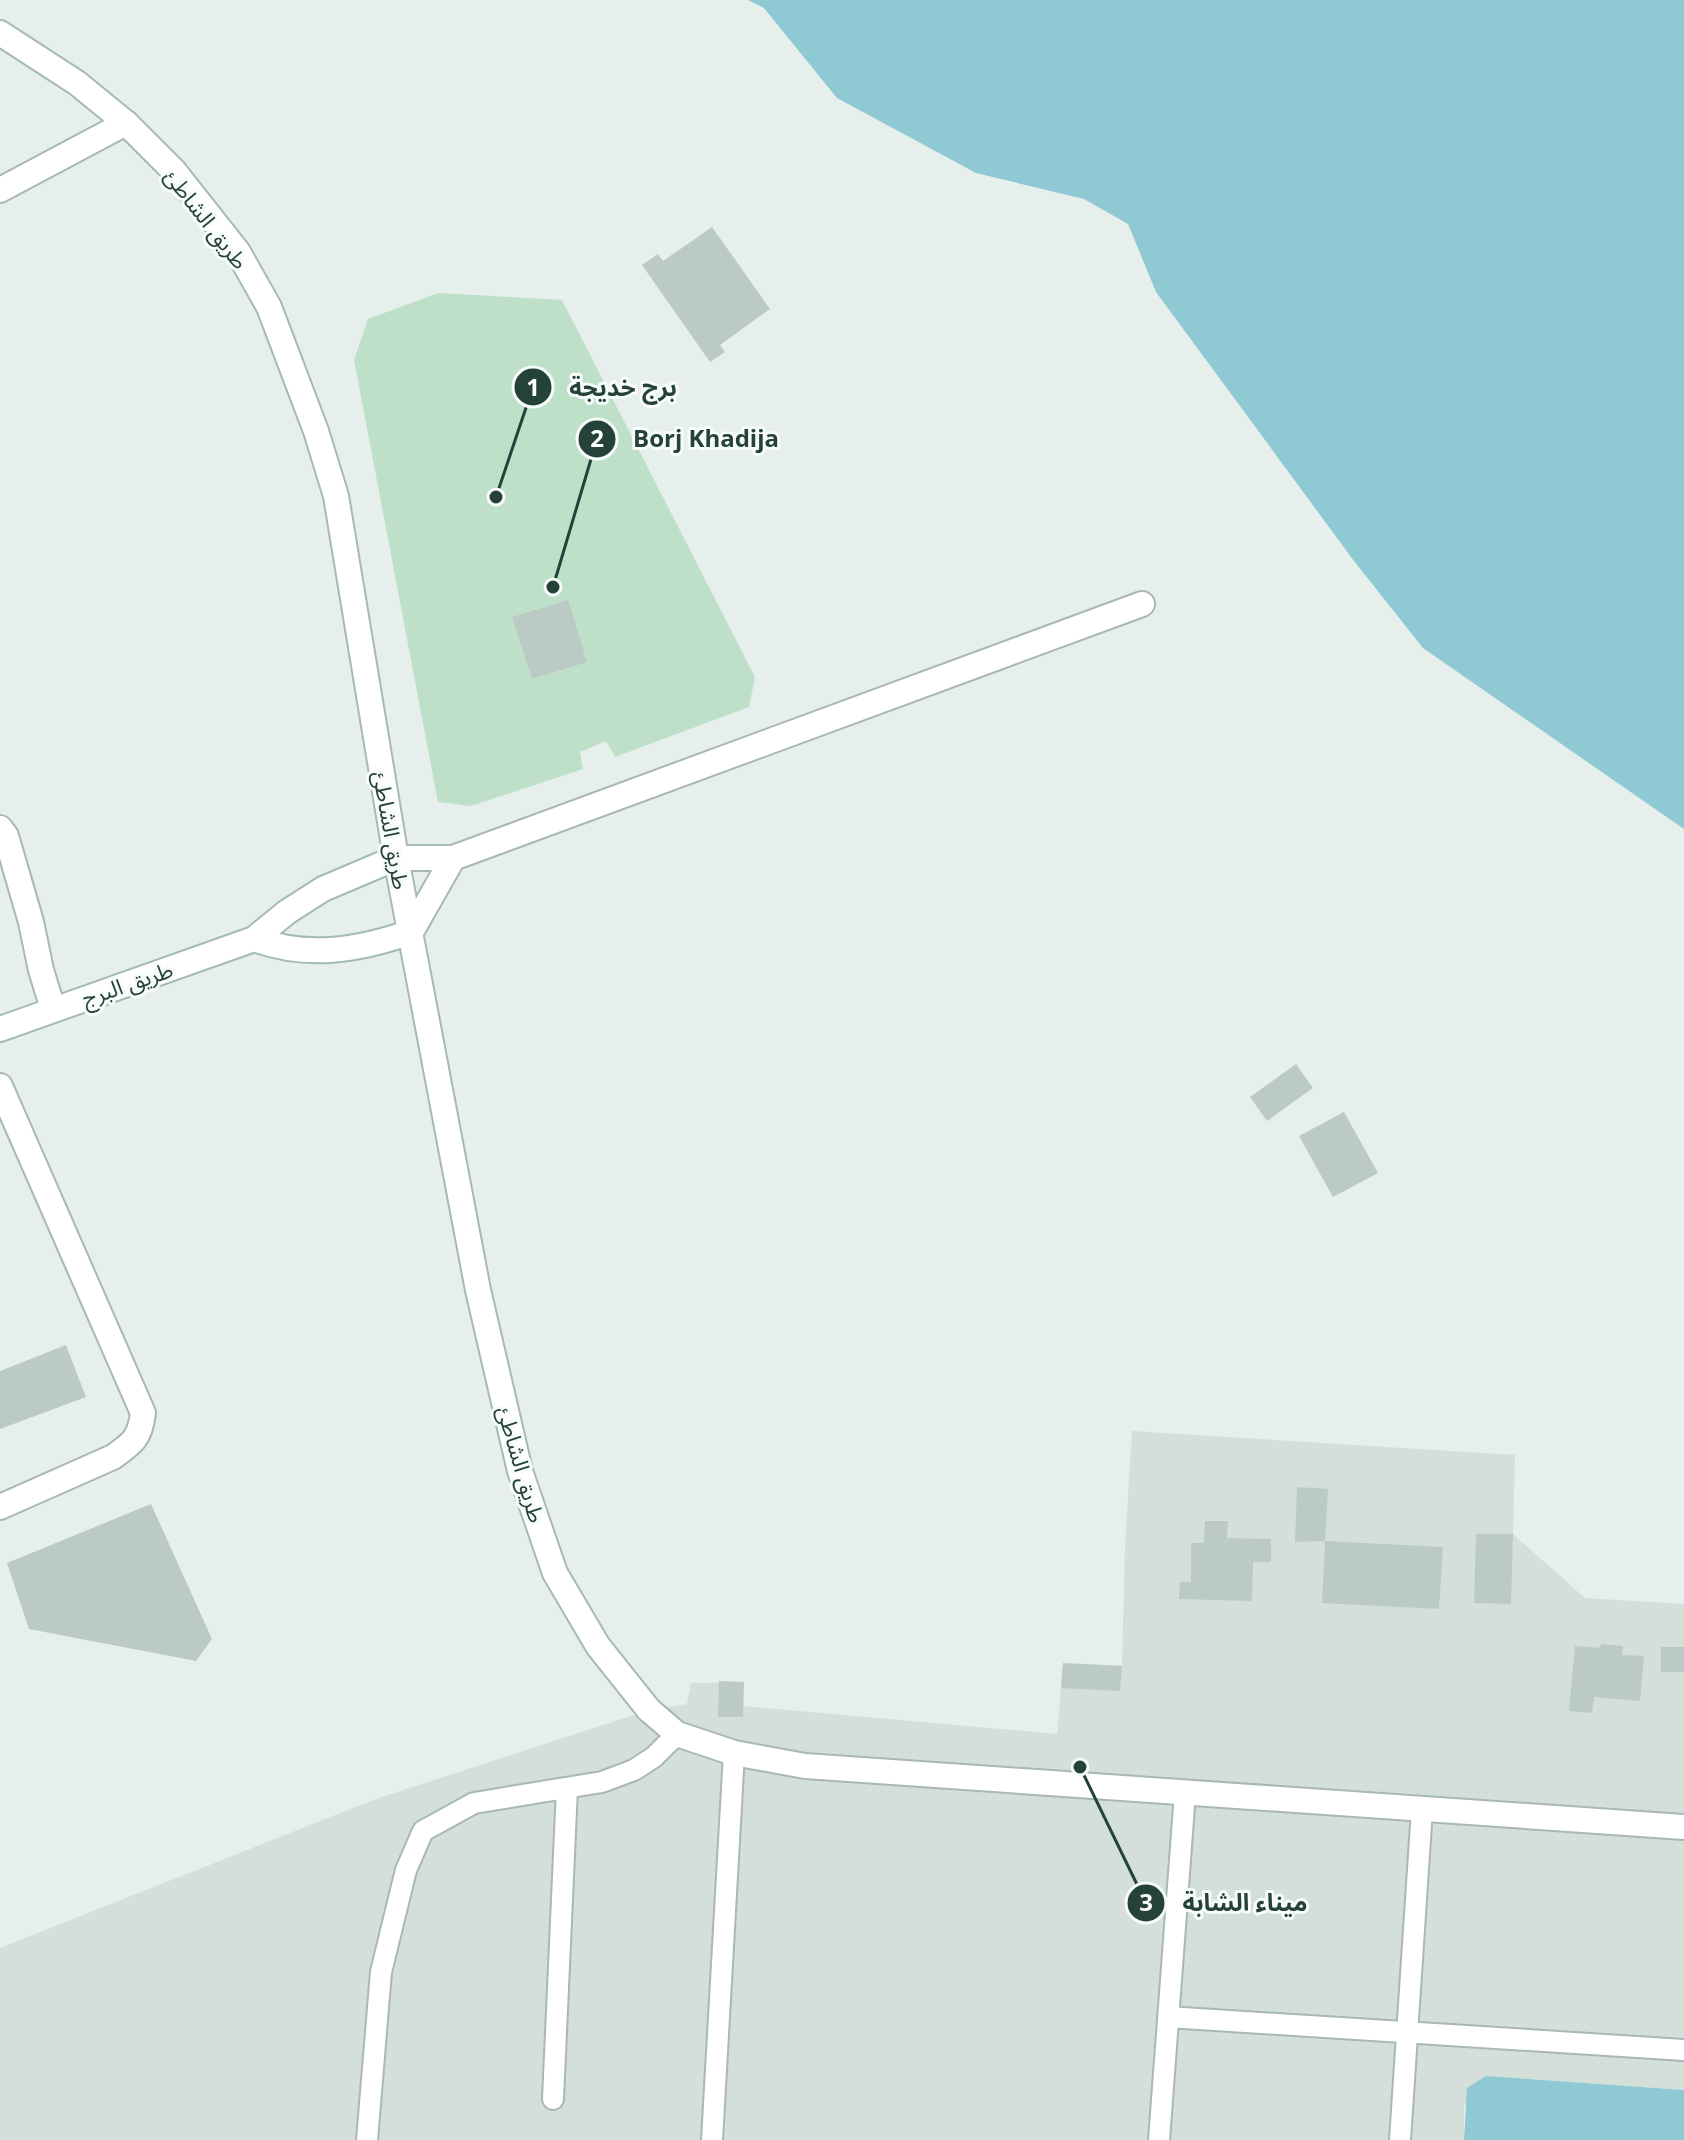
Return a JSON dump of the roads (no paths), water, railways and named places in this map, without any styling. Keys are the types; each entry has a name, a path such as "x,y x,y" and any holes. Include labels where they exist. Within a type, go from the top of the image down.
{"street":[{"name":"طريق الشاطئ","path":"0,33 77,83 126,123 174,171 238,252 269,307 316,431 336,496 396,858 478,1290 520,1471 555,1573 598,1646 649,1710 677,1734"},
{"path":"0,190 126,123"},
{"path":"396,858 453,858 1142,604"},
{"path":"0,828 6,836 53,1009"},
{"name":"طريق البرج","path":"0,1029 254,939 287,912 323,889 396,858"},
{"path":"254,939 274,946 344,950 376,944 411,932 453,858"},
{"path":"0,1086 143,1413 141,1431 120,1452 0,1507"},
{"path":"677,1734 734,1753 805,1766 1684,1827"}],"lane":[{"path":"367,2140 381,1972 406,1870 423,1831 474,1803 602,1782 634,1770 654,1757 677,1734"},
{"path":"712,2140 734,1753"},
{"path":"553,2099 567,1788"},
{"path":"1159,2140 1185,1793"},
{"path":"1400,2140 1422,1809"},
{"path":"1168,2017 1684,2050"}],"water":[{"path":"748,0 1684,0 1684,829 1423,648 1354,561 1156,292 1128,224 1084,199 976,173 837,98 764,8"},
{"path":"1486,2076 1684,2090 1684,2140 1464,2140 1467,2088"}],"place":[{"name":"برج خديجة","path":"496,497"},
{"name":"Borj Khadija","path":"553,587"},
{"name":"ميناء الشابة","path":"1080,1767"}]}
